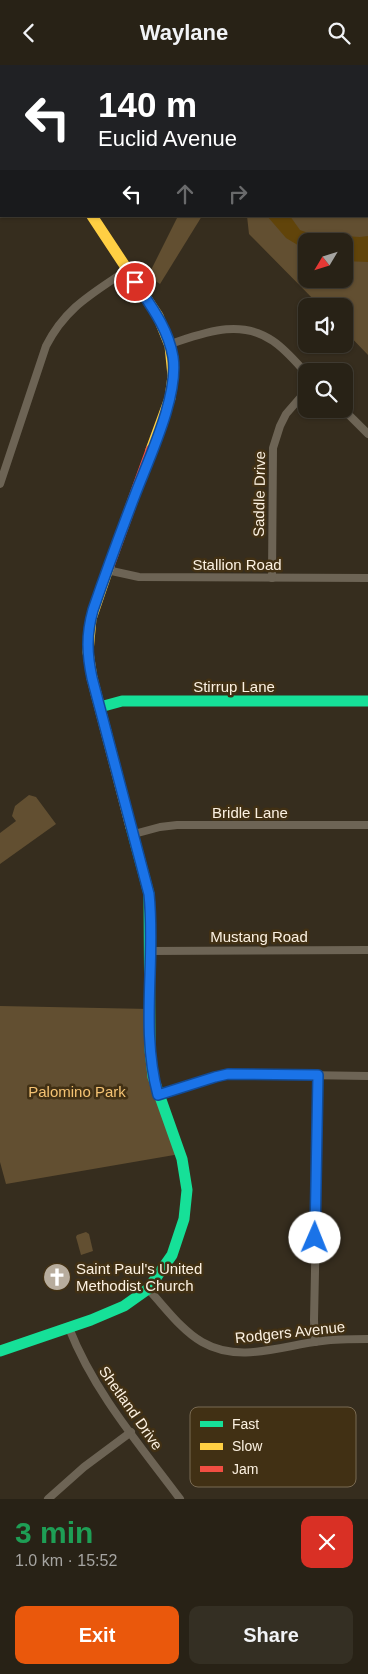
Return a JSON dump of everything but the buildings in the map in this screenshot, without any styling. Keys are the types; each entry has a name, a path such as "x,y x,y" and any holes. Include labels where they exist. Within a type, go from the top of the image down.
{"street":[{"path":"0,1351 114,1311 148,1289 172,1255 181,1230 186,1205 187,1190 182,1159 153,1077 150,1050 149,894 100,707 88,657 87,638 93,610 107,569 170,398 174,370 170,344 158,316 93,217"},
{"path":"0,484 46,346 53,333 66,315 77,305 127,271"},
{"path":"170,344 217,330 236,328 256,332 274,341 298,365"},
{"name":"Saddle Drive","path":"272,578 273,448 286,414 298,400"},
{"path":"352,418 368,434"},
{"name":"Stallion Road","path":"107,569 139,577 368,578"},
{"name":"Stirrup Lane","path":"100,707 122,701 368,701"},
{"name":"Bridle Lane","path":"134,834 160,827 177,825 368,825"},
{"name":"Mustang Road","path":"150,951 368,950"},
{"path":"158,1095 228,1074 368,1076"},
{"path":"315,1342 318,1075"},
{"name":"Rodgers Avenue","path":"148,1289 197,1339 230,1353 315,1342 368,1339"},
{"name":"Shetland Drive","path":"68,1328 89,1373 180,1499"},
{"path":"48,1499 84,1467 131,1433"}],"green space":[{"path":"178,217 201,217 160,284 148,276"},
{"path":"247,217 368,217 368,355 353,339 353,298 312,298 302,288 353,288 353,233 298,233 298,284 249,234"},
{"path":"29,795 36,797 56,824 0,864 0,833 16,821 12,816 15,806"},
{"name":"Palomino Park","path":"0,1006 150,1009 150,1050 180,1154 6,1184 0,1162"},
{"path":"86,1232 89,1234 93,1251 81,1255 76,1237"}],"shaded area":[{"path":"268,217 291,217 300,230 308,233 298,233 298,245 286,238"},
{"path":"368,236 368,262 353,261 353,237"}],"traffic: fast":[{"path":"100,707 122,701 368,701"},
{"path":"0,1351 91,1320 124,1306 148,1289 172,1255 184,1219 187,1190 182,1159 153,1077 150,1050 149,894 131,827"}],"traffic: slow":[{"path":"93,217 158,316 170,346 173,376 170,398 151,450"},
{"path":"109,566 91,619 88,652 92,678 131,827"}],"traffic: jam":[{"path":"109,566 151,450"}],"place":[{"name":"Saint Paul's United Methodist Church","path":"57,1277"}],"route":[{"path":"135,282 158,316 170,344 174,370 173,384 170,398 93,610 89,624 87,645 92,678 149,894 150,1050 153,1077 158,1095 228,1074 318,1075 315,1238"}]}
